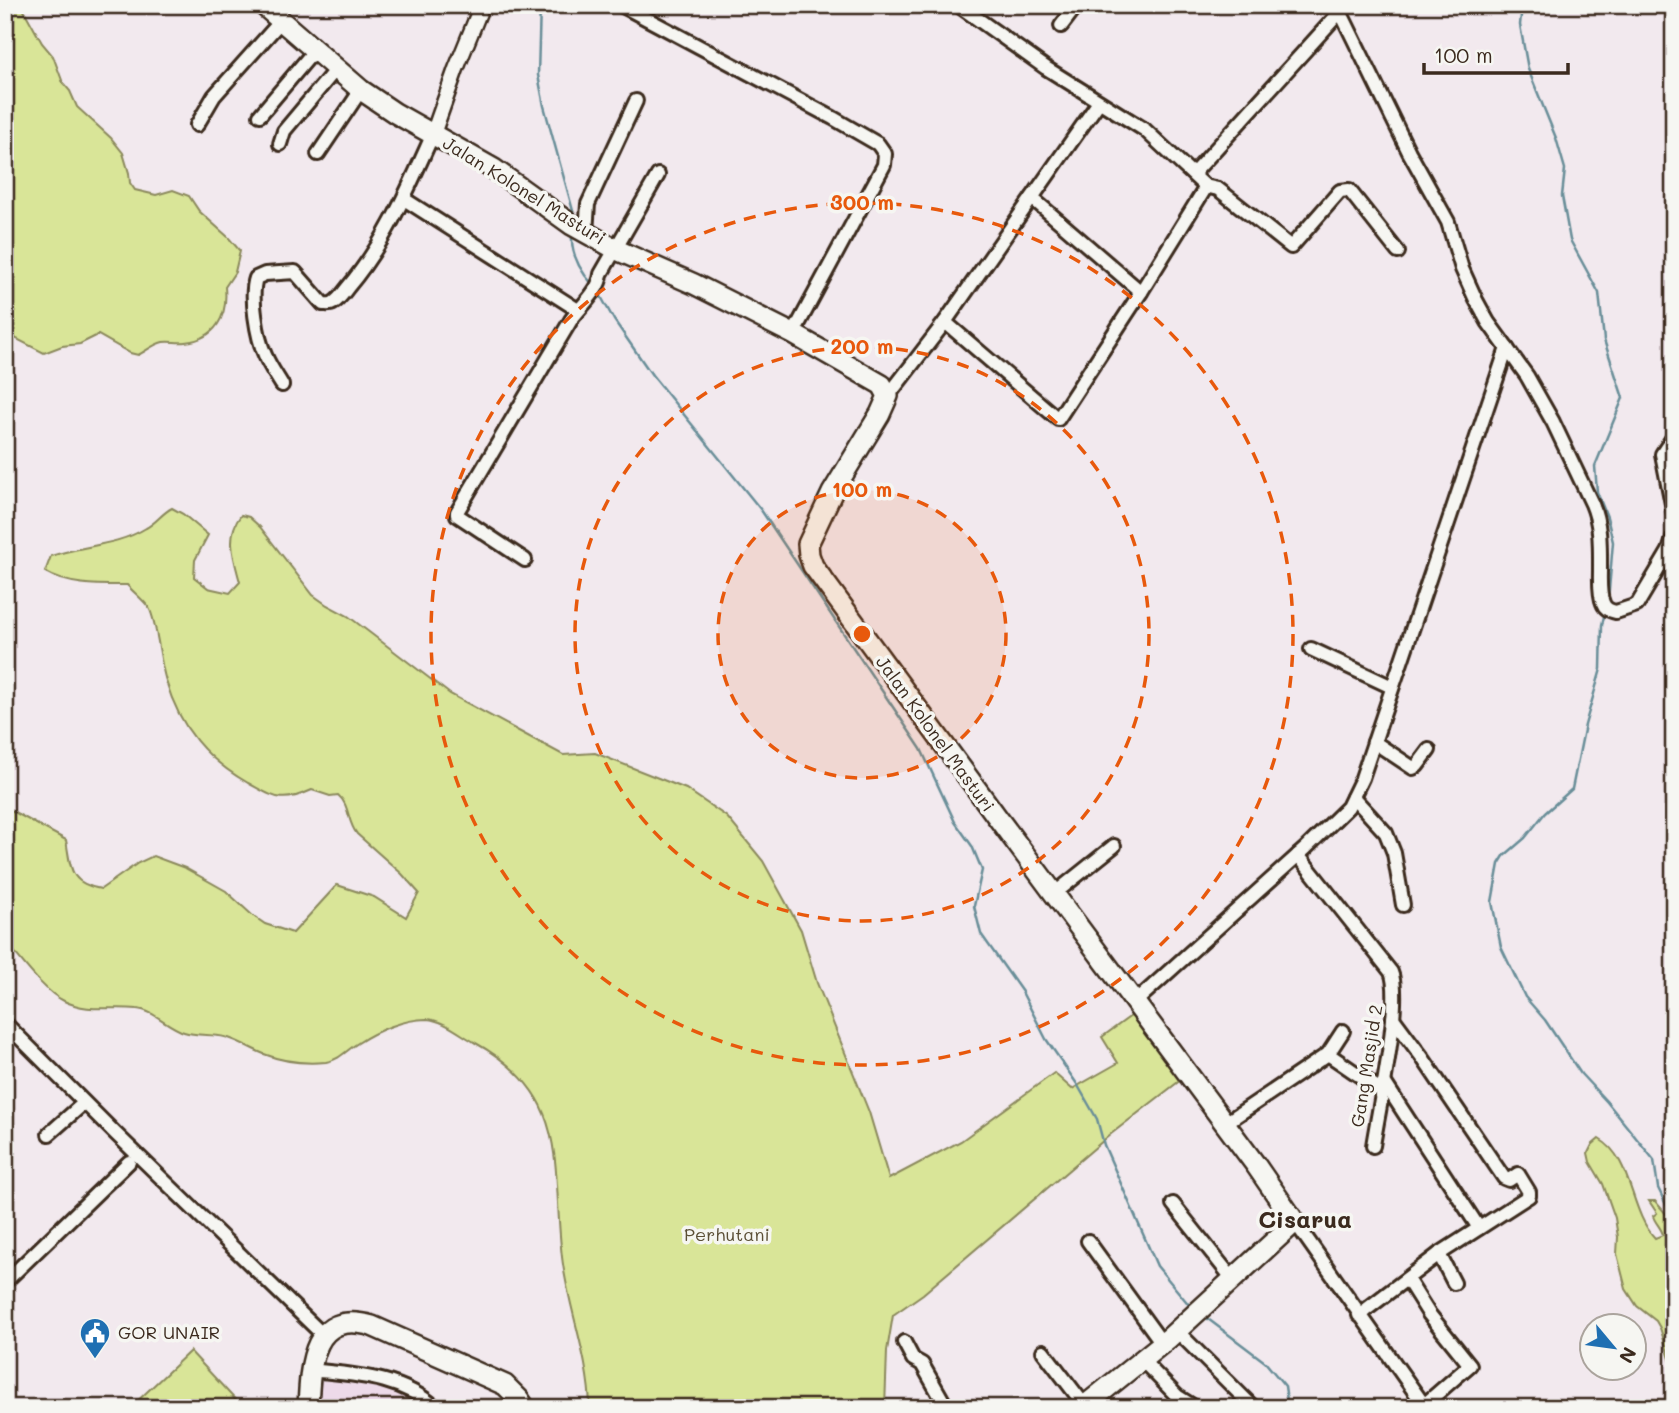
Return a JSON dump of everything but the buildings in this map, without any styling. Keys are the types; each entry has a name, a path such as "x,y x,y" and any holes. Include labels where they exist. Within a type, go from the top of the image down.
{"main road":[{"name":"Jalan Kolonel Masturi","path":"263,5 361,90 395,113 494,169 580,230 793,334 882,385 888,396 880,414 832,493 808,544 813,566 1294,1222"},
{"path":"1083,1407 1176,1332 1294,1222"},
{"path":"308,1408 311,1370 323,1335 339,1323 350,1322 372,1326 505,1385 525,1408"}],"street":[{"path":"282,385 264,355 258,332 253,287 257,278 265,274 295,272 323,304 332,304 350,284 373,253 404,199 433,134 482,5"},
{"path":"621,5 812,106 878,144 886,154 884,165 793,334"},
{"path":"958,5 1005,40 1144,130 1205,186 1218,189 1291,247 1340,191 1349,190 1398,252"},
{"path":"1061,26 1077,5"},
{"path":"1193,174 1339,8 1409,152 1448,222 1462,269 1476,300 1527,376 1553,422 1598,517 1601,592 1606,608 1616,612 1637,605 1669,551 1674,536"},
{"path":"197,125 214,96 281,21"},
{"path":"260,115 314,51"},
{"path":"280,144 284,131 336,69"},
{"path":"318,154 361,90"},
{"path":"580,230 588,204 636,102"},
{"path":"888,396 946,321 1099,102"},
{"path":"526,560 456,513 486,459 578,310 596,288 601,274 658,174"},
{"path":"946,321 1058,419 1141,292 1205,186"},
{"path":"1032,198 1141,292"},
{"path":"404,199 578,310"},
{"path":"1134,1003 1348,807 1374,742 1507,348"},
{"path":"1674,436 1662,454 1674,514"},
{"path":"1311,649 1392,687"},
{"path":"1374,742 1413,768 1429,750"},
{"path":"1353,797 1387,832 1394,853 1403,905"},
{"path":"1054,894 1114,846"},
{"name":"Gang Masjid 2","path":"1298,855 1391,972 1396,992 1373,1146"},
{"path":"1359,1315 1439,1254 1529,1196 1518,1174 1509,1180 1504,1178 1393,1018"},
{"path":"5,1023 323,1335"},
{"path":"1224,1124 1328,1054 1343,1031"},
{"path":"1328,1054 1383,1087 1479,1228"},
{"path":"50,1134 84,1102"},
{"path":"5,1282 129,1162"},
{"path":"1173,1204 1232,1278"},
{"path":"1294,1222 1425,1406 1470,1365 1429,1314 1407,1279"},
{"path":"1087,1241 1254,1408"},
{"path":"1439,1254 1454,1283"},
{"path":"904,1342 913,1359 922,1364 947,1408"},
{"path":"1043,1351 1083,1407"},
{"path":"1142,1360 1177,1396 1196,1408"},
{"path":"311,1370 375,1377 414,1393 436,1408"}],"shaded area":[{"path":"352,1378 375,1382 401,1392 428,1408 320,1408 321,1381"}],"green space":[{"path":"5,5 21,5 42,43 53,56 63,83 77,107 111,138 123,153 130,183 135,190 156,195 173,190 189,196 199,211 240,251 235,272 225,287 222,316 218,324 205,336 185,342 163,342 138,355 98,335 80,344 62,346 44,353 5,333"},
{"name":"Perhutani","path":"172,508 208,535 195,560 194,577 208,588 230,593 240,582 233,556 233,531 241,515 249,517 260,527 313,595 348,616 450,694 563,755 595,753 686,789 727,817 763,861 801,930 817,983 869,1112 889,1179 961,1141 1054,1073 1072,1089 1118,1063 1102,1037 1135,1013 1182,1079 1111,1134 923,1294 893,1315 887,1351 885,1408 590,1408 586,1370 562,1257 551,1134 542,1109 528,1085 505,1063 451,1028 427,1019 400,1023 382,1030 331,1061 318,1063 279,1059 225,1037 184,1032 143,1010 73,1005 56,996 40,982 5,941 5,807 66,840 73,872 82,883 101,889 138,863 153,856 185,868 226,891 265,924 293,933 337,885 374,897 406,917 419,893 357,834 345,804 338,795 330,796 312,790 286,798 272,795 233,774 207,753 187,728 172,698 164,674 152,614 127,585 74,582 45,572 51,556 135,534"},
{"path":"1599,1139 1618,1159 1640,1214 1655,1238 1663,1235 1653,1216 1657,1213 1649,1201 1655,1201 1674,1223 1674,1371 1656,1321 1648,1312 1637,1306 1626,1289 1617,1254 1615,1218 1603,1184 1590,1162 1588,1153"},
{"path":"190,1351 243,1408 130,1408"}],"waterway":[{"path":"540,5 538,75 575,218"},
{"path":"1522,5 1520,25 1528,69 1556,138 1565,169 1562,196 1570,240 1599,293 1604,340 1623,398 1595,466 1597,492 1613,542 1608,602"},
{"path":"572,235 577,262 593,285"},
{"path":"599,293 652,375 761,510 921,749 955,822 972,846 982,870 974,906 981,934 1022,992 1046,1039 1097,1119 1104,1145 1157,1266 1190,1306"},
{"path":"1605,612 1601,669 1585,725 1572,789 1504,856 1499,864 1492,902 1501,947 1525,997 1545,1020 1581,1074 1654,1160 1658,1188 1674,1221"},
{"path":"1204,1316 1265,1362 1285,1386 1288,1408"}],"place":[{"name":"GOR UNAIR","path":"95,1360"}],"district":[{"name":"Cisarua","path":"1305,1220"}]}
